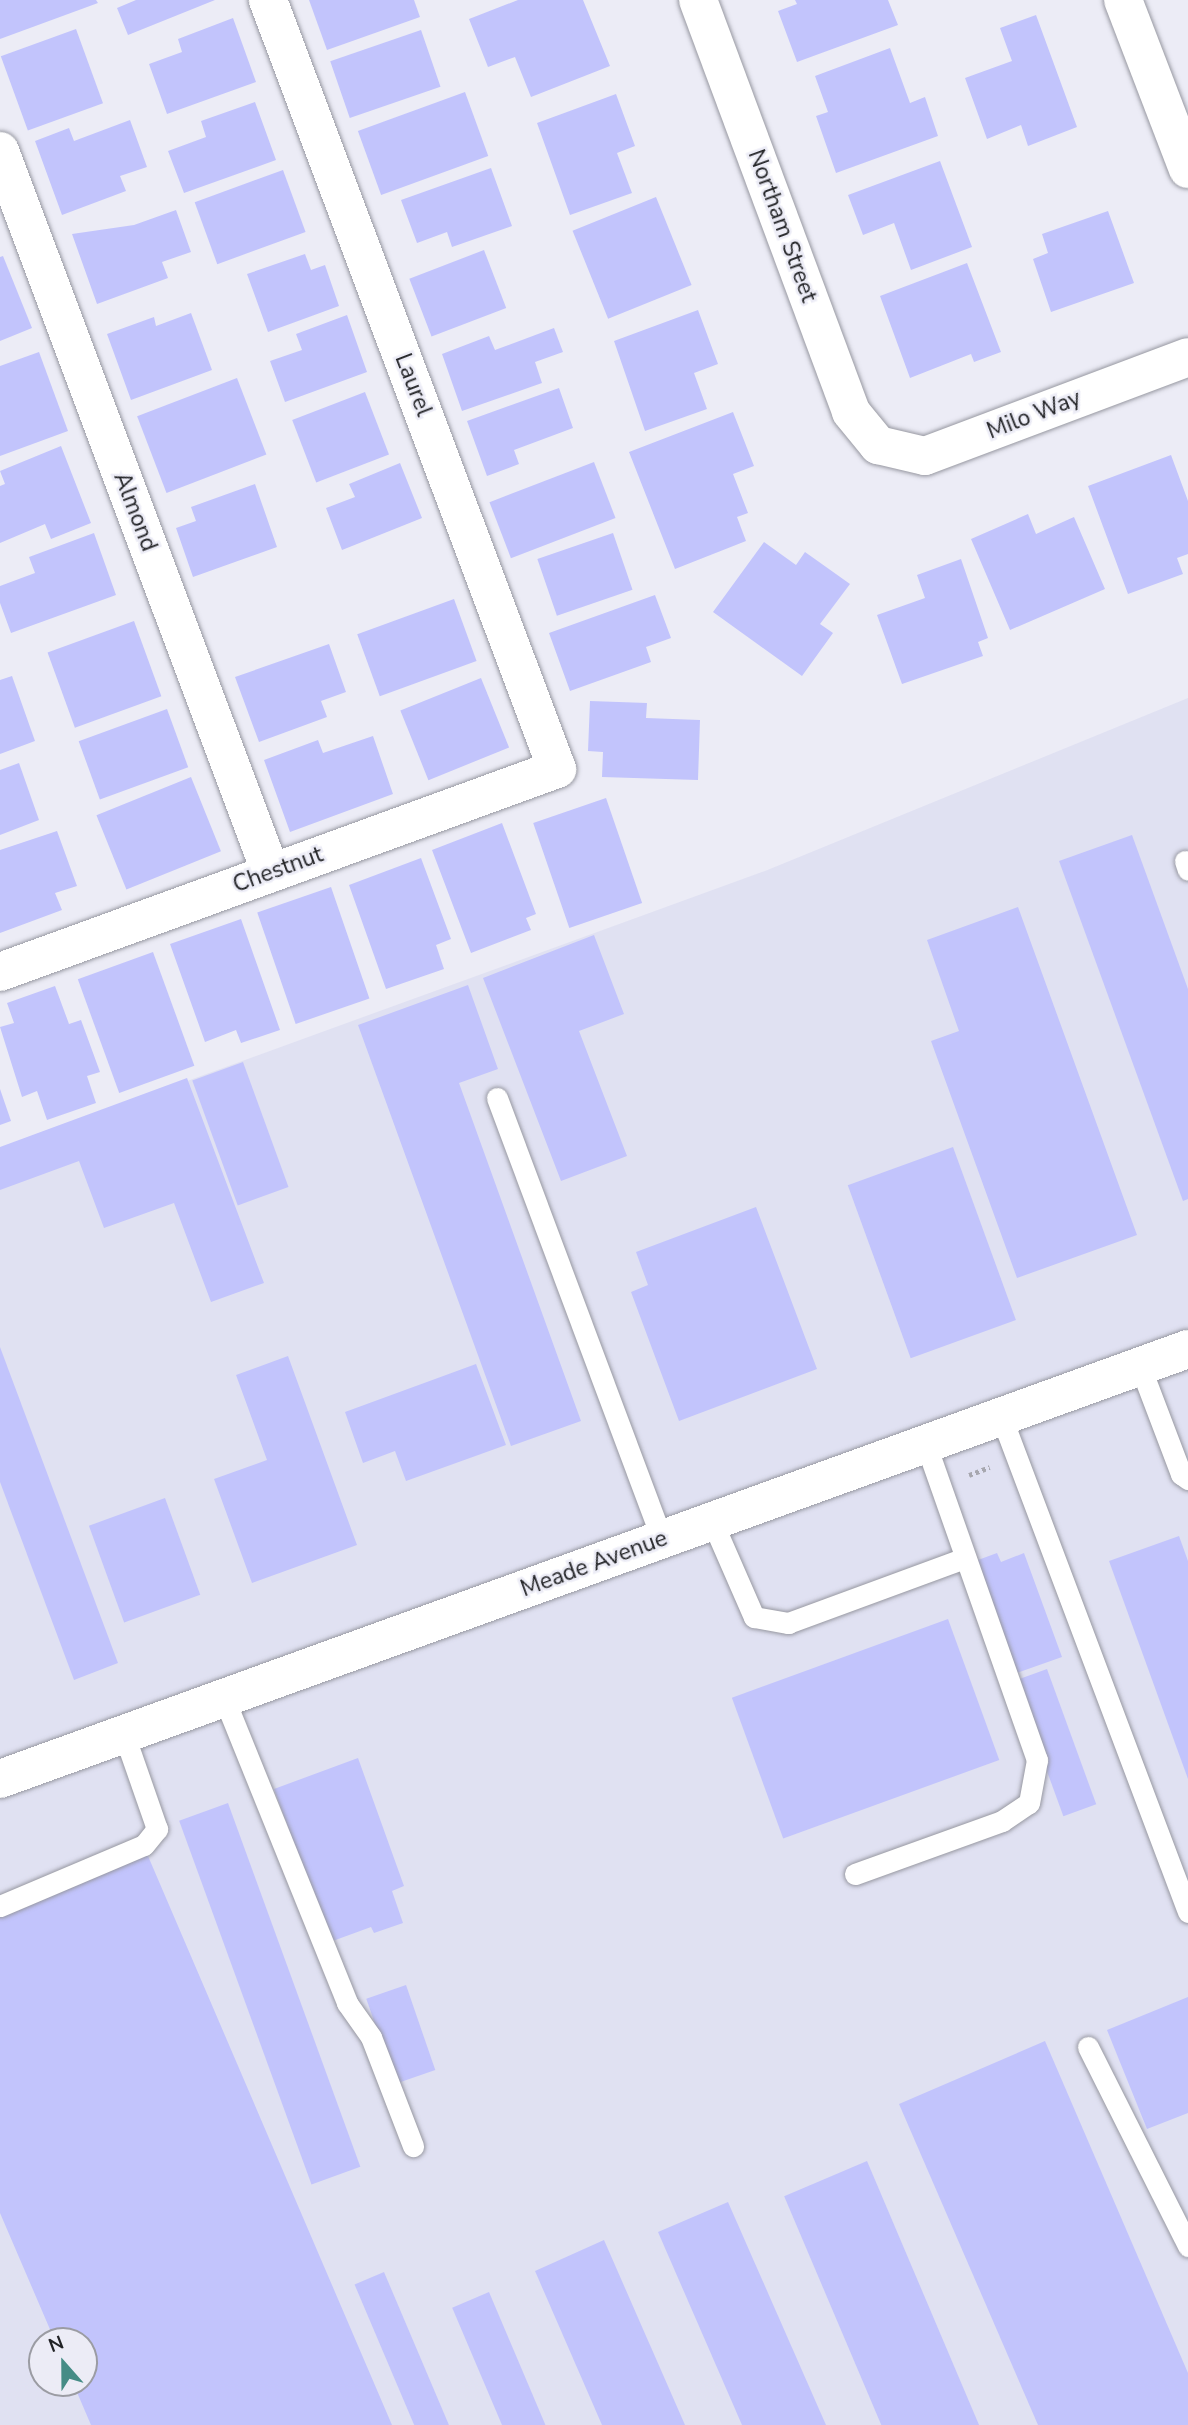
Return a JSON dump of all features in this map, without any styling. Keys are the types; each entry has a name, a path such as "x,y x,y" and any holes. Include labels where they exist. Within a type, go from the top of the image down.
{"street":[{"name":"Laurel","path":"268,0 557,769"},
{"name":"Northam Street","path":"698,0 851,412 878,444"},
{"path":"1123,0 1188,169"},
{"name":"Almond","path":"0,151 271,873"},
{"name":"Milo Way","path":"878,444 925,456 1188,357"},
{"name":"Chestnut","path":"0,972 557,769"},
{"name":"Meade Avenue","path":"0,1779 1188,1349"}],"lane":[{"path":"497,1098 662,1539"},
{"path":"1140,1366 1181,1474 1188,1479"},
{"path":"1001,1416 1188,1912"},
{"path":"855,1874 1002,1821 1029,1803 1037,1760 926,1444"},
{"path":"712,1521 754,1617 788,1623 965,1558"},
{"path":"224,1698 342,1990 371,2037 413,2146"},
{"path":"0,1906 144,1845 157,1829 124,1734"},
{"path":"1088,2047 1188,2246"}],"shaded area":[{"path":"1188,698 1188,2425 0,2425 0,1149 765,871"}],"building":[{"path":"0,0 96,0 98,3 0,39"},
{"path":"136,0 215,0 128,35 117,8"},
{"path":"309,0 414,0 420,17 327,50"},
{"path":"518,0 583,0 610,66 531,97 515,57 488,67 469,19"},
{"path":"795,0 888,0 898,25 797,62 778,11 797,4"},
{"path":"1036,15 1077,127 1028,146 1021,125 987,139 965,78 1012,61 1000,28"},
{"path":"233,18 256,82 167,114 149,64 182,52 178,39"},
{"path":"76,29 103,103 28,131 1,56"},
{"path":"421,30 441,87 350,118 330,61"},
{"path":"890,48 910,103 925,97 938,136 836,173 816,116 828,112 815,76"},
{"path":"465,92 488,156 381,195 358,131"},
{"path":"616,94 635,146 617,153 632,193 570,215 537,123"},
{"path":"255,102 276,160 184,193 168,151 206,137 201,121"},
{"path":"130,120 147,167 120,176 126,191 62,215 35,141 69,128 74,141"},
{"path":"940,161 972,247 911,270 894,223 863,235 848,195"},
{"path":"491,168 512,226 452,247 447,232 417,243 401,200"},
{"path":"283,170 306,232 217,264 195,202"},
{"path":"656,197 692,285 608,319 573,231"},
{"path":"176,210 191,252 162,262 168,278 97,304 72,234 134,225"},
{"path":"1108,211 1134,283 1051,312 1033,259 1048,253 1042,234"},
{"path":"484,250 506,308 432,337 409,279"},
{"path":"305,254 311,270 325,265 339,306 268,332 247,274"},
{"path":"3,256 32,328 0,341 0,257"},
{"path":"967,263 1001,352 974,362 971,354 910,378 880,296"},
{"path":"698,310 718,364 694,373 707,409 645,431 614,341"},
{"path":"191,313 212,370 131,400 107,334 154,317 156,326"},
{"path":"347,315 367,372 285,402 270,361 302,350 296,334"},
{"path":"554,328 563,352 535,362 542,383 462,411 442,354 489,336 495,350"},
{"path":"39,352 68,431 0,456 0,366"},
{"path":"237,378 266,455 166,493 137,416"},
{"path":"559,388 573,428 514,450 519,464 487,476 467,421"},
{"path":"365,392 389,455 316,483 292,420"},
{"path":"733,412 754,466 733,474 748,513 737,517 746,541 675,569 629,452"},
{"path":"61,446 91,523 51,539 45,524 0,543 0,486 5,484 0,471"},
{"path":"1171,455 1188,501 1188,554 1177,558 1183,574 1128,594 1088,486"},
{"path":"594,462 616,518 511,558 489,502"},
{"path":"400,463 422,518 342,550 326,508 355,497 349,484"},
{"path":"255,484 277,547 193,577 176,528 196,521 191,507"},
{"path":"1028,514 1036,534 1074,517 1105,589 1010,630 971,539"},
{"path":"94,533 116,595 11,633 0,603 0,586 35,573 29,557"},
{"path":"613,533 633,590 557,616 537,559"},
{"path":"764,542 796,565 805,552 850,584 820,624 833,633 802,676 713,612"},
{"path":"961,559 988,638 978,642 983,656 902,684 877,615 925,598 917,575"},
{"path":"655,595 671,638 646,647 651,662 570,691 549,633"},
{"path":"454,599 477,661 380,696 357,634"},
{"path":"134,621 161,696 75,728 48,652"},
{"path":"329,644 346,692 321,701 327,717 259,742 235,677"},
{"path":"12,676 35,741 0,754 0,680"},
{"path":"481,678 509,748 428,780 400,711"},
{"path":"590,701 647,703 646,718 700,720 698,780 602,777 603,752 588,751"},
{"path":"167,709 188,767 100,799 79,741"},
{"path":"373,736 393,794 290,832 264,760 318,740 323,753"},
{"path":"19,763 39,820 0,835 0,770"},
{"path":"191,777 221,851 126,889 96,815"},
{"path":"606,798 642,903 569,928 533,823"},
{"path":"502,823 536,914 526,918 531,930 471,953 432,850"},
{"path":"57,831 77,886 55,893 62,910 0,933 0,850"},
{"path":"1132,835 1188,989 1188,1199 1183,1201 1059,861"},
{"path":"421,858 451,939 436,945 444,969 386,989 349,885"},
{"path":"331,887 369,999 296,1024 257,912"},
{"path":"1018,907 1137,1235 1017,1278 931,1041 959,1031 927,940"},
{"path":"241,919 280,1030 241,1043 236,1030 205,1042 170,944"},
{"path":"594,935 624,1014 579,1031 627,1156 561,1181 483,978"},
{"path":"153,952 194,1066 119,1093 78,979"},
{"path":"468,985 498,1069 459,1083 581,1421 511,1446 358,1025"},
{"path":"55,986 69,1024 81,1020 100,1072 87,1076 96,1103 47,1120 37,1091 22,1097 0,1027 14,1023 7,1003"},
{"path":"243,1062 288,1187 238,1205 192,1080"},
{"path":"187,1078 264,1283 211,1302 174,1203 104,1228 79,1161 0,1190 0,1147"},
{"path":"0,1089 11,1121 0,1125"},
{"path":"953,1147 1016,1320 911,1358 848,1185"},
{"path":"756,1207 817,1369 679,1421 631,1292 648,1285 636,1252"},
{"path":"0,1347 118,1663 74,1680 0,1482"},
{"path":"288,1356 357,1545 252,1583 214,1479 267,1460 236,1375"},
{"path":"476,1364 506,1445 406,1481 395,1451 363,1463 345,1412"},
{"path":"165,1498 200,1595 124,1622 89,1526"},
{"path":"1179,1536 1188,1561 1188,1779 1109,1561"},
{"path":"997,1553 1001,1562 1024,1553 1062,1657 1011,1675 970,1563"},
{"path":"948,1619 999,1760 783,1839 732,1698"},
{"path":"1047,1669 1096,1804 1063,1816 1014,1681"},
{"path":"358,1758 404,1886 392,1891 403,1923 374,1933 371,1927 330,1942 274,1789"},
{"path":"228,1803 360,2167 311,2184 179,1821"},
{"path":"145,1849 392,2425 91,2425 79,2397 98,2397 98,2327 49,2327 0,2213 0,1911"},
{"path":"406,1985 435,2070 396,2084 366,1999"},
{"path":"1188,1997 1188,2113 1147,2129 1107,2030"},
{"path":"1045,2041 1188,2373 1188,2425 1038,2425 899,2104"},
{"path":"867,2161 979,2425 881,2425 784,2196"},
{"path":"728,2202 826,2425 742,2425 658,2232"},
{"path":"604,2240 685,2425 602,2425 535,2271"},
{"path":"384,2272 449,2425 414,2425 355,2285"},
{"path":"489,2292 545,2425 502,2425 452,2308"}]}
